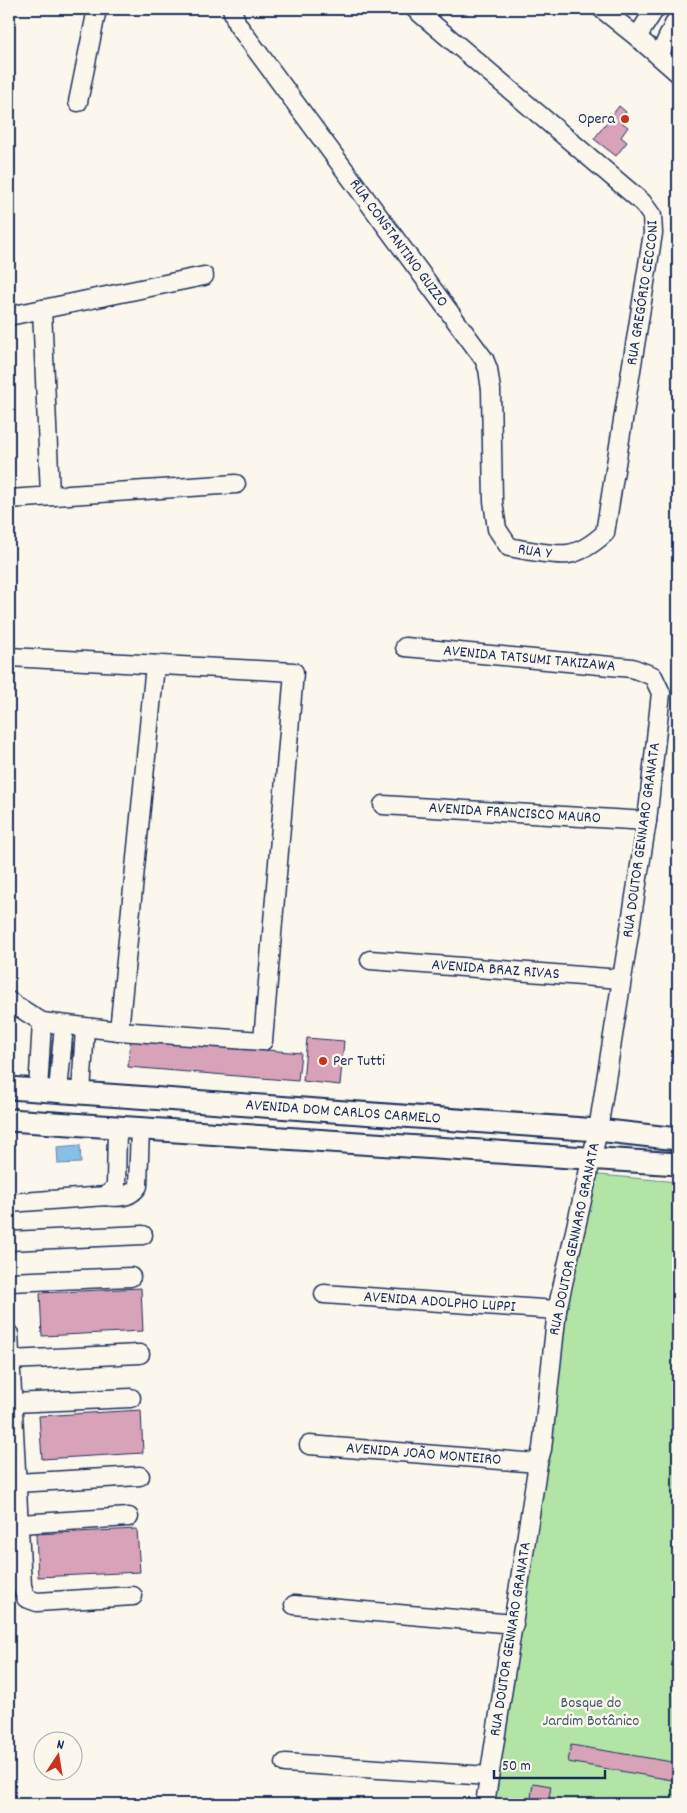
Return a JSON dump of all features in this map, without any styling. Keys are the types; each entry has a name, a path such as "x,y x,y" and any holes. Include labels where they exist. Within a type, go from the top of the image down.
{"street":[{"path":"78,102 97,9"},
{"name":"RUA CONSTANTINO GUZZO","path":"232,9 237,24 484,359 488,369 491,390 493,501"},
{"name":"RUA GREGÓRIO CECCONI","path":"415,9 642,202 652,216 653,233 605,533"},
{"path":"602,9 678,73"},
{"path":"637,37 655,9"},
{"path":"659,56 678,16"},
{"path":"9,316 204,276"},
{"path":"42,309 50,495"},
{"path":"9,499 236,484"},
{"name":"RUA Y","path":"493,501 497,529 509,546 530,551 568,554 589,546 605,533"},
{"name":"AVENIDA TATSUMI TAKIZAWA","path":"406,647 632,668 653,676"},
{"path":"9,657 294,672 263,1041 119,1031 42,1022 9,1001"},
{"path":"119,1031 155,665"},
{"name":"RUA DOUTOR GENNARO GRANATA","path":"485,1804 538,1463 542,1448 557,1310 598,1130 647,821 661,693 653,676"},
{"name":"AVENIDA FRANCISCO MAURO","path":"383,805 647,821"},
{"name":"AVENIDA BRAZ RIVAS","path":"370,960 621,979"},
{"path":"42,1022 48,1091"},
{"path":"48,1091 64,1025"},
{"path":"81,1094 85,1028"},
{"name":"AVENIDA DOM CARLOS CARMELO","path":"9,1088 598,1130 678,1139"},
{"path":"338,1142 340,1112"},
{"name":"AVENIDA DOM CARLOS CARMELO","path":"9,1120 678,1164"},
{"path":"106,1196 116,1185 117,1127"},
{"path":"9,1203 106,1196 113,1198 127,1195 138,1186 140,1129"},
{"path":"9,1242 143,1235"},
{"path":"9,1282 131,1277"},
{"name":"AVENIDA ADOLPHO LUPPI","path":"324,1294 557,1310"},
{"path":"9,1334 22,1586 26,1598 37,1602 132,1596"},
{"path":"10,1360 140,1354"},
{"path":"12,1402 131,1398"},
{"name":"AVENIDA JOÃO MONTEIRO","path":"309,1445 538,1463"},
{"path":"16,1483 140,1476"},
{"path":"20,1524 129,1517"},
{"path":"294,1605 514,1624"},
{"path":"285,1763 489,1776"}],"green space":[{"name":"Bosque do Jardim Botânico","path":"589,1174 678,1182 678,1804 488,1804"}],"water":[{"path":"80,1145 81,1163 58,1164 57,1147"}],"building":[{"path":"619,106 626,112 620,121 628,127 621,137 627,142 616,156 594,139"},
{"path":"131,1038 301,1053 298,1081 128,1067"},
{"name":"Per Tutti","path":"307,1038 344,1041 340,1085 303,1081"},
{"path":"35,1040 73,1043 72,1059 34,1056"},
{"path":"141,1288 143,1331 42,1336 40,1293"},
{"path":"141,1410 143,1453 42,1459 39,1416"},
{"path":"137,1529 140,1572 38,1577 36,1534"},
{"path":"571,1745 678,1763 678,1781 568,1762"},
{"path":"533,1783 551,1786 548,1804 530,1804"}],"place":[{"name":"Opera","path":"625,119"},
{"name":"Per Tutti","path":"323,1061"}]}
